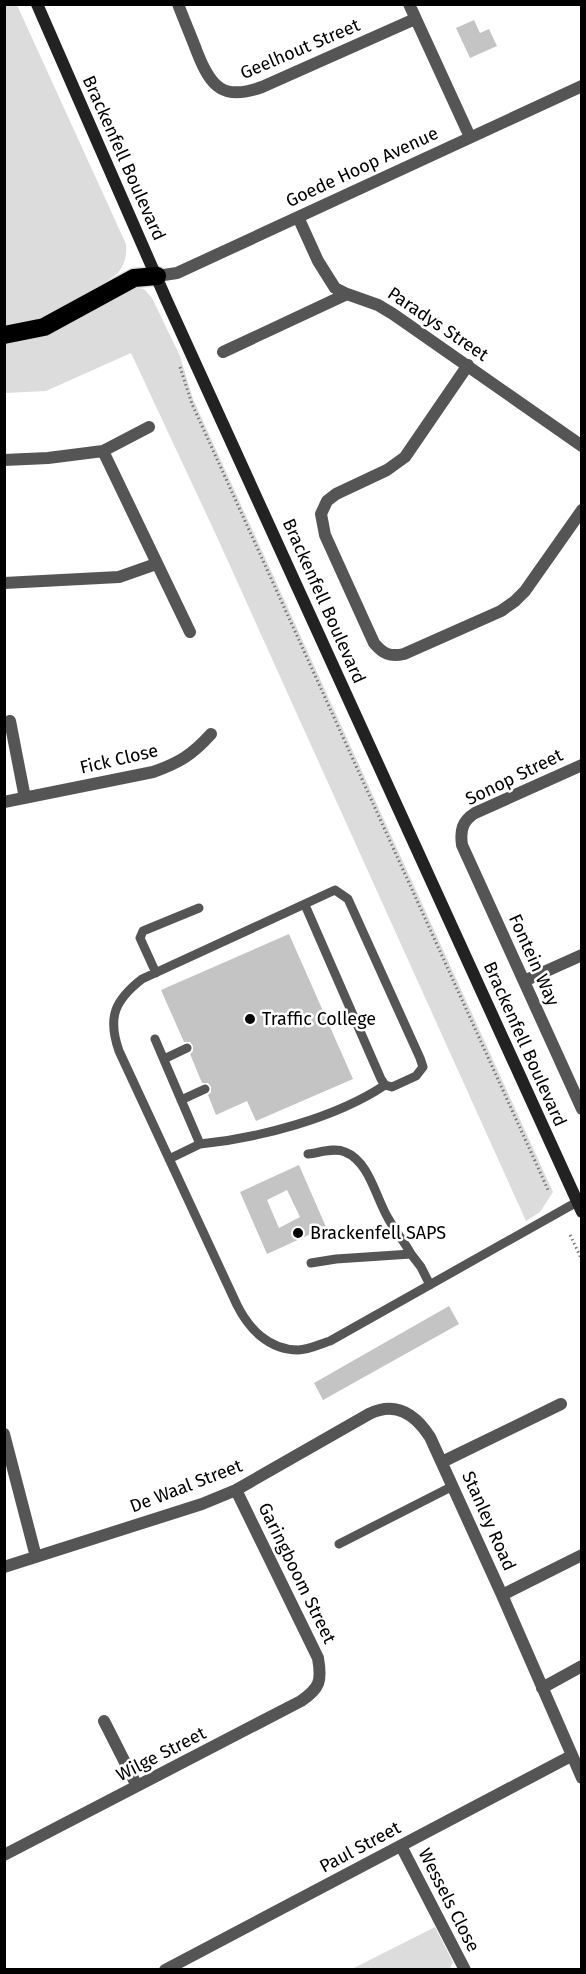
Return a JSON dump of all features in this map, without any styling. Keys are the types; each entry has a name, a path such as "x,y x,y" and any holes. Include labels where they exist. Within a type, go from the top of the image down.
{"highway":[{"path":"4,334 44,327 134,278 157,276"}],"street":[{"name":"Brackenfell Boulevard","path":"37,4 157,276 579,1207"},
{"name":"Geelhout Street","path":"178,4 208,77 220,89 237,94 262,87 415,19"},
{"path":"409,4 470,137"},
{"name":"Goede Hoop Avenue","path":"157,276 177,273 582,86"},
{"name":"Paradys Street","path":"298,217 318,261 335,288 378,305 582,446"},
{"path":"223,352 347,294"},
{"path":"468,366 405,457 387,470 336,495 323,507 321,514 325,535 374,643 385,654 392,656 404,654 501,610 525,591 582,510"},
{"path":"4,460 48,458 104,451 149,428"},
{"path":"104,451 190,632"},
{"path":"4,583 119,577 156,564"},
{"path":"10,721 25,798"},
{"name":"Fick Close","path":"4,802 153,772 177,764 211,734"},
{"name":"Sonop Street","path":"463,824 475,813 582,765"},
{"name":"Fontein Way","path":"463,824 460,834 462,845 582,1109"},
{"path":"524,981 582,955"},
{"path":"442,1462 561,1404"},
{"name":"Stanley Road","path":"369,1414 392,1408 410,1415 422,1426 453,1486 581,1777"},
{"name":"De Waal Street","path":"4,1567 201,1504 236,1490 369,1414"},
{"path":"4,1434 36,1557"},
{"name":"Garingboom Street","path":"236,1490 318,1658 321,1673"},
{"path":"502,1595 582,1555"},
{"path":"542,1688 582,1666"},
{"name":"Wilge Street","path":"4,1855 301,1701 313,1693 319,1683 321,1673"},
{"path":"104,1721 137,1786"},
{"name":"Paul Street","path":"165,1970 571,1756"},
{"name":"Wessels Close","path":"401,1846 465,1970"}],"lane":[{"path":"169,1159 200,1144 281,1130 364,1099 385,1085 397,1086 421,1071 423,1067 420,1058 348,899 335,890 142,979 119,1002 114,1015 113,1029 119,1051 169,1159 244,1319 261,1338 298,1350 330,1341 430,1285 579,1207"},
{"path":"305,905 385,1085"},
{"path":"156,973 140,934 199,908"},
{"path":"155,1039 200,1144"},
{"path":"164,1059 187,1048"},
{"path":"181,1100 205,1089"},
{"path":"308,1154 336,1150 345,1151 356,1158 364,1167 385,1213 430,1285"},
{"path":"311,1263 411,1254"},
{"path":"339,1544 453,1486"}],"path":[{"path":"179,364 192,404 549,1192"},
{"path":"570,1235 582,1260"}],"shaded area":[{"path":"4,5 17,5 126,244 126,256 118,273 70,307 35,320 4,326"},
{"path":"133,287 144,289 152,298 180,356 193,399 553,1192 540,1212 526,1221 217,537 131,353 46,391 5,393 5,342 65,326"},
{"path":"435,1927 453,1962 450,1969 352,1969"}],"building":[{"path":"474,20 480,33 489,29 497,46 470,58 456,28"},
{"name":"Traffic College","path":"289,934 353,1079 256,1121 247,1101 216,1115 208,1095 211,1087 208,1083 202,1083 190,1054 193,1046 190,1042 184,1042 161,990"},
{"path":"299,1165 326,1227 267,1254 240,1192","holes":["287,1190 300,1217 279,1228 267,1200"]},
{"path":"449,1306 459,1324 323,1400 314,1383"}],"place":[{"name":"Traffic College","path":"250,1019"},
{"name":"Brackenfell SAPS","path":"298,1233"}]}
